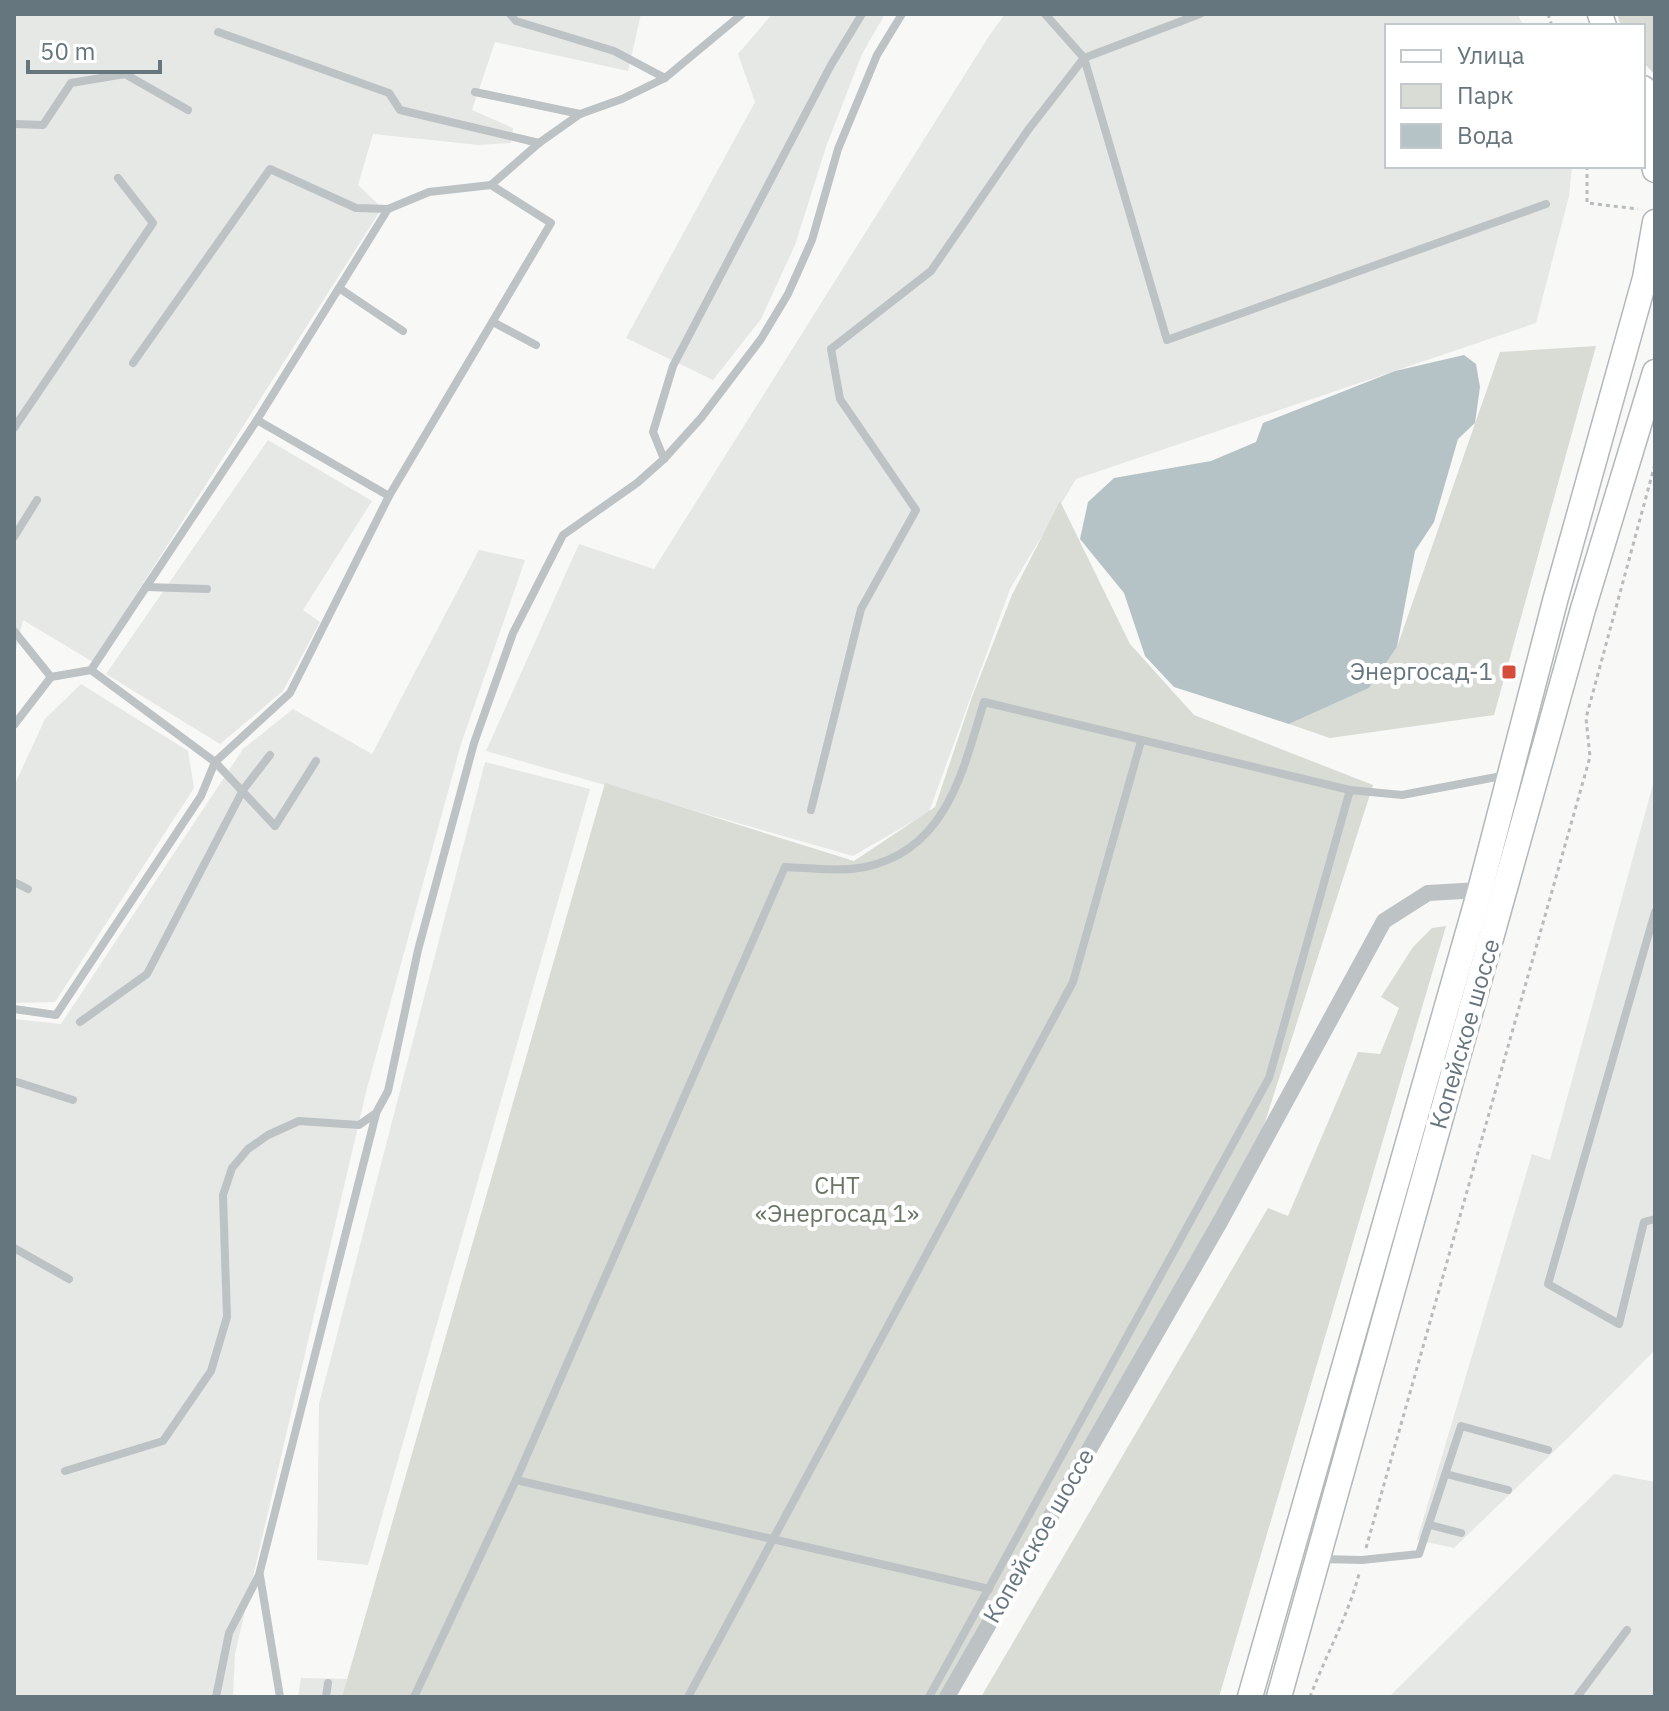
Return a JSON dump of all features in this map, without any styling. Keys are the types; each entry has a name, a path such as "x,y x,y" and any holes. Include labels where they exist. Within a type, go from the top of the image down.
{"main road":[{"path":"1645,124 1655,170"},
{"name":"Копейское шоссе","path":"1250,1697 1480,890 1555,601 1645,278 1646,216"},
{"name":"Копейское шоссе","path":"1279,1697 1583,609 1655,372"}],"street":[{"name":"Копейское шоссе","path":"947,1697 1220,1222 1384,921 1428,893 1480,890"}],"lane":[{"path":"510,14 516,21 614,51 665,78"},
{"path":"133,363 270,169 356,208 388,209 429,192 491,185 539,143 580,114 622,99 665,78 742,14"},
{"path":"664,459 653,432 673,366 831,65 862,14"},
{"path":"216,1697 229,1633 259,1575 376,1113 388,1091 418,950 474,743 513,633 563,535 637,483 664,459 701,418 753,350 788,294 812,240 838,149 877,55 902,14"},
{"path":"1045,14 1084,58 1167,340 1546,204"},
{"path":"811,810 861,609 916,510 840,399 831,349 931,271 1028,130 1084,58 1200,14"},
{"path":"218,32 389,93 400,110 539,143"},
{"path":"14,124 43,125 71,83 125,74 188,110"},
{"path":"475,92 580,114"},
{"path":"14,428 153,223 118,178"},
{"path":"14,1009 56,1015 201,796 215,762 290,693 389,496 551,223 491,185"},
{"path":"91,670 257,420 388,209"},
{"path":"339,288 403,331"},
{"path":"493,322 536,345"},
{"path":"257,420 389,496"},
{"path":"14,537 37,500"},
{"path":"146,587 207,589"},
{"path":"14,631 51,677"},
{"path":"14,725 51,677 91,670 215,762 275,826 316,761"},
{"path":"414,1697 516,1480 785,867 865,867 921,841 958,788 984,702 1350,790 1402,795 1512,774"},
{"path":"688,1697 1073,982 1141,741"},
{"path":"80,1022 147,974 243,790 270,755"},
{"path":"929,1697 1269,1078 1350,790"},
{"path":"14,882 28,889"},
{"path":"1655,912 1548,1284 1619,1324 1644,1222 1655,1219"},
{"path":"14,1081 73,1100"},
{"path":"65,1471 163,1441 211,1371 227,1317 223,1195 232,1168 248,1149 268,1135 299,1121 359,1125 376,1113"},
{"path":"14,1248 69,1279"},
{"path":"1318,1559 1362,1560 1419,1554 1461,1426 1548,1450"},
{"path":"1446,1474 1508,1490"},
{"path":"516,1480 989,1589"},
{"path":"1430,1525 1461,1533"},
{"path":"259,1575 280,1697"},
{"path":"1577,1697 1627,1630"},
{"path":"326,1697 328,1683"}],"path":[{"path":"1587,168 1587,203 1646,216"},
{"path":"1310,1697 1354,1594 1590,757 1586,718 1655,464"}],"shaded area":[{"path":"14,14 641,14 628,71 495,42 472,110 513,128 511,143 479,145 373,134 358,185 382,208 93,662 23,620 14,658"},
{"path":"772,14 885,14 862,54 827,144 795,245 761,319 713,380 626,338 755,102 738,54"},
{"path":"1005,14 1518,14 1522,24 1385,24 1385,168 1572,168 1569,196 1536,323 1076,479 1010,589 929,812 853,856 486,751 579,544 654,569"},
{"path":"268,440 372,501 303,610 320,622 283,691 220,744 106,674"},
{"path":"479,550 525,560 461,744 366,1092 235,1654 233,1697 14,1697 14,1019 61,1024 243,749 293,709 372,754"},
{"path":"81,684 188,751 194,788 55,1002 14,1003 14,786 45,719"},
{"path":"485,762 590,789 368,1565 317,1560 319,1404"},
{"path":"1655,777 1655,1350 1454,1548 1417,1540 1532,1154 1550,1160"},
{"path":"1614,1474 1655,1482 1655,1697 1389,1697"},
{"path":"301,1678 348,1679 343,1697 298,1697"}],"green space":[{"path":"1617,14 1655,14 1655,75 1645,64 1645,24 1620,24"},
{"path":"1596,346 1494,715 1330,738 1289,724 1369,688 1397,647 1500,352"},
{"name":"СНТ «Энергосад 1»","path":"1060,501 1130,644 1194,715 1373,785 1257,1147 940,1697 342,1697 605,783 854,861 935,807 972,697 1012,595"},
{"path":"1446,926 1219,1697 981,1697 1268,1208 1288,1216 1358,1052 1380,1054 1399,1008 1381,997 1413,947 1432,928"}],"water":[{"path":"1464,355 1476,364 1480,387 1475,423 1458,439 1434,522 1415,551 1397,647 1369,688 1289,724 1174,687 1145,656 1124,593 1080,539 1088,502 1114,478 1211,461 1256,442 1263,423 1395,371"}],"place":[{"name":"Энергосад-1","path":"1509,672"}]}
